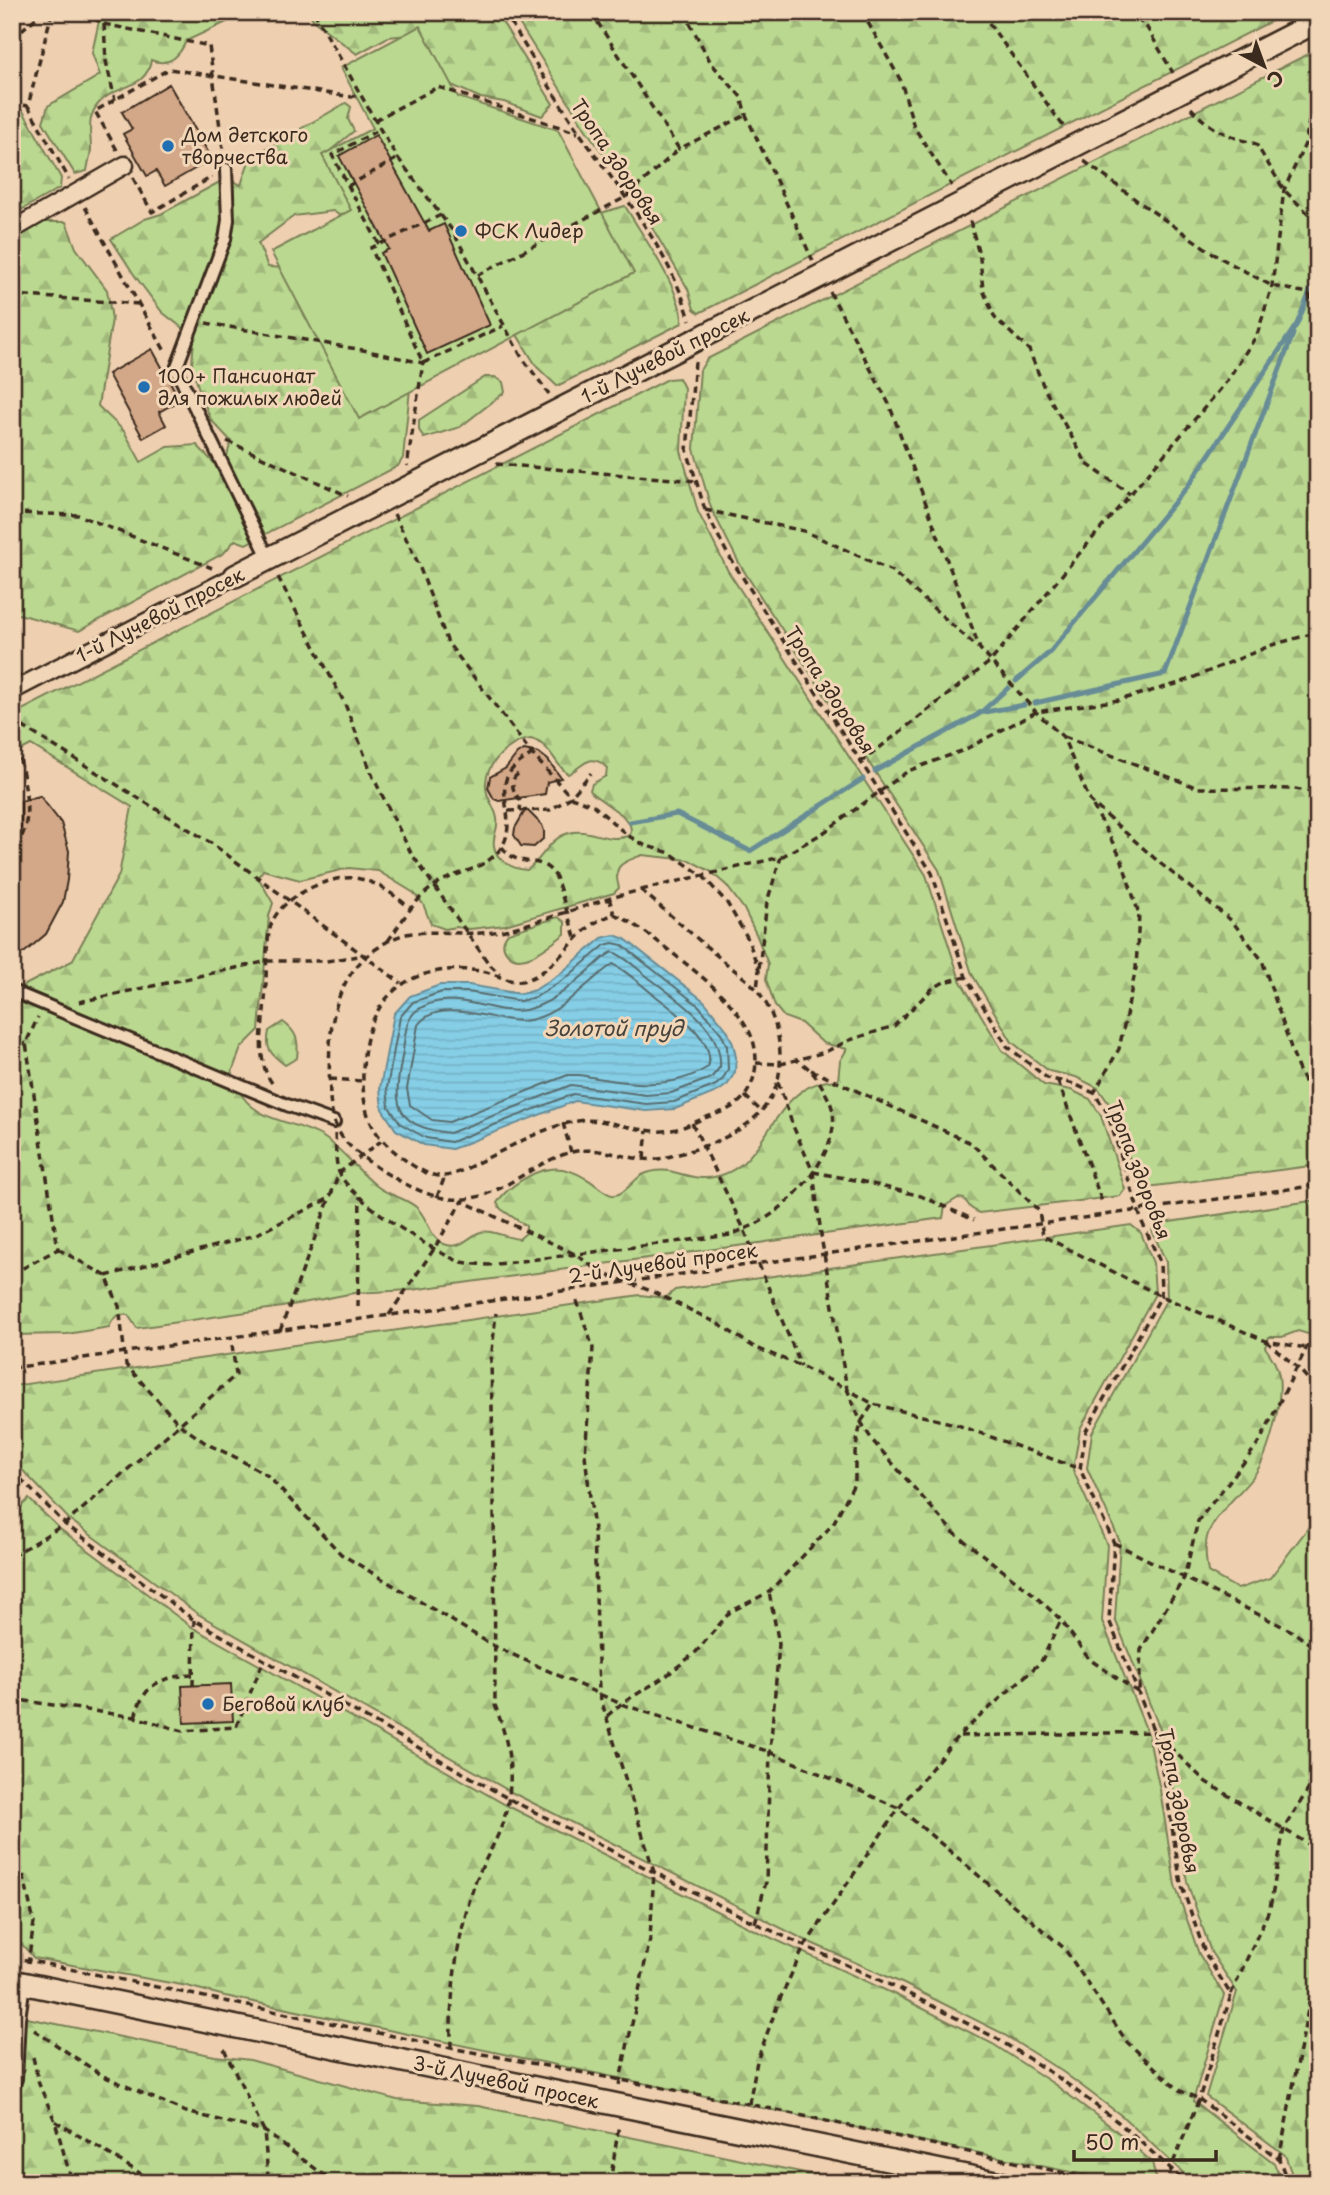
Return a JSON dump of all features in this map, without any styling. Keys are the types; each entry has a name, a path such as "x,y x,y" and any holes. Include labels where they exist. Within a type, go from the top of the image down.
{"street":[{"name":"1-й Лучевой просек","path":"12,691 1318,21"},
{"path":"12,230 125,165"},
{"name":"3-й Лучевой просек","path":"18,1983 1000,2183"}],"lane":[{"path":"226,169 228,220 225,239 176,369 269,559"},
{"path":"12,991 334,1122"},
{"path":"12,2086 16,2079 20,2007 18,1983"}],"path":[{"path":"12,38 43,12"},
{"path":"52,12 29,106 176,369"},
{"path":"83,12 104,24 209,46 226,169 152,212"},
{"path":"314,12 398,159 441,215 478,275 521,356 550,394 558,411"},
{"name":"Тропа здоровья","path":"504,12 580,134 626,197 682,292 696,340 687,450 705,510 734,568 932,873 966,977 1007,1046 1047,1078 1074,1084 1094,1093 1107,1112 1139,1210 1160,1262 1161,1296"},
{"path":"591,12 679,149"},
{"path":"684,12 712,63 741,97 746,115 812,260 889,404 980,649"},
{"path":"862,12 901,81 914,127 970,220 980,258 983,290 995,318 1029,351 1045,390 1087,464 1130,494"},
{"path":"984,12 988,22 1066,130"},
{"path":"1128,12 1146,26 1191,107 1202,120 1226,135 1255,144 1284,190 1318,223"},
{"path":"104,24 106,61 115,100"},
{"path":"95,111 169,69 352,97 359,94"},
{"path":"860,762 991,661 1224,385 1257,335 1272,286 1284,190 1305,144 1318,80"},
{"path":"375,120 438,87 580,134"},
{"path":"12,103 29,106"},
{"path":"478,275 626,197 679,149 746,115"},
{"path":"379,244 332,155 380,129"},
{"path":"348,186 398,159"},
{"path":"1085,161 1217,256 1272,286 1308,293 1318,309"},
{"path":"441,215 371,248 423,363 387,499 418,563 448,643 531,754 571,797 593,805 627,835 644,845 670,853 703,876 737,919 759,970"},
{"path":"12,295 140,304"},
{"path":"194,321 423,363 504,326"},
{"path":"206,432 350,497 387,499"},
{"path":"491,464 696,481"},
{"path":"705,510 804,531 892,571 980,649 1063,737 1198,789 1295,789 1318,793"},
{"path":"12,513 78,514 212,568"},
{"path":"269,559 345,704 373,777 411,853 489,964 501,975 515,982 528,979 557,960 599,920 614,914 633,922 700,976 732,1006 750,1032 756,1054 755,1074 745,1096 733,1107 672,1130 646,1131 584,1119 563,1123 445,1176 426,1172 381,1141 368,1121 363,1081 365,1049 373,1022 383,1000 401,983 426,973 454,968 501,975"},
{"path":"810,1070 822,1086 833,1110 833,1130 826,1152 813,1172 786,1202 758,1223 731,1235 488,1265 459,1261 434,1249 394,1224 360,1196 339,1173 328,1043 343,984 366,955 388,940 410,933 469,934 504,930 610,898 781,857 823,833 908,771 964,750 1037,712 1119,700 1180,683 1272,645 1318,632"},
{"path":"12,720 211,843 401,983"},
{"path":"12,736 20,751 27,814 25,828 12,851"},
{"path":"1063,737 1090,801 1121,858 1139,914 1136,968 1119,1049 1094,1093"},
{"path":"388,940 410,908 433,886 489,862 502,847 507,837 508,811 505,792 509,773 531,754"},
{"path":"508,811 550,810 571,797 591,773"},
{"path":"518,774 513,779 512,788 521,801 520,810"},
{"path":"1090,801 1232,920 1262,960 1297,1066 1318,1113"},
{"path":"502,847 514,859 542,863 551,870 556,877 576,940"},
{"path":"757,990 766,902 781,857"},
{"path":"287,1105 269,1079 261,1054 271,924 288,900 326,881 354,878 382,887 410,908"},
{"path":"390,1315 462,1201 481,1197 570,1152 589,1149 658,1160 703,1148 750,1122 773,1098 781,1064 776,1025 757,990 641,890"},
{"path":"610,898 614,914"},
{"path":"58,1249 26,1043 44,1004 81,1002 268,961 327,961 366,955"},
{"path":"756,1063 781,1064 796,1060 894,1026 932,989 944,982 966,977"},
{"path":"12,1047 26,1043"},
{"path":"796,1060 810,1070 971,1143 1039,1211 1043,1236 1161,1296 1266,1341 1318,1350"},
{"path":"330,1079 363,1081"},
{"path":"1058,1081 1102,1202"},
{"path":"778,1082 813,1172 847,1389 860,1422 872,1440 953,1532 1032,1593 1061,1620 1089,1659 1139,1693"},
{"path":"745,1096 762,1112"},
{"path":"334,1122 345,1142 410,1189 462,1201 575,1254 602,1273 651,1291 715,1322 754,1347 801,1366 873,1404 955,1424 1080,1469 1086,1431 1161,1296"},
{"path":"563,1123 570,1152"},
{"path":"692,1123 744,1229 801,1366"},
{"path":"644,1158 646,1131"},
{"path":"280,1331 339,1173 381,1141"},
{"path":"813,1172 921,1196 974,1220"},
{"path":"438,1197 445,1176"},
{"name":"2-й Лучевой просек","path":"12,1368 1318,1185"},
{"path":"358,1307 360,1196"},
{"path":"106,1276 254,1235 328,1199"},
{"path":"12,1274 58,1249"},
{"path":"58,1249 106,1276 119,1306 126,1365 179,1424 207,1444 268,1476 341,1554 494,1646 621,1704 770,1752 899,1808 1064,1948 1127,2042 1179,2090 1199,2099 1279,2159"},
{"path":"577,1301 593,1349 585,1455 594,1530 599,1693 654,1872 649,1940 620,2078"},
{"path":"451,2048 450,1999 456,1954 474,1887 500,1830 509,1798 511,1766 507,1736 495,1705 491,1361 496,1312"},
{"path":"1139,1693 1141,1650 1184,1578 1198,1521 1259,1443 1307,1347 1318,1333"},
{"path":"12,1556 65,1524 236,1375 231,1337"},
{"path":"1266,1341 1298,1368 1318,1390"},
{"path":"607,1716 696,1652 730,1612 769,1592 833,1524 855,1482 855,1452 860,1422 873,1404"},
{"name":"Тропа здоровья","path":"1080,1469 1114,1543 1109,1620 1154,1732 1181,1884 1205,1953 1231,1995"},
{"path":"12,1470 65,1524 194,1620 509,1798 755,1923 901,1990 996,2038 1059,2078 1118,2122 1187,2183"},
{"path":"1114,1543 1292,1631 1318,1650"},
{"path":"755,1923 766,1882 770,1752 779,1644 769,1592"},
{"path":"192,1686 194,1620"},
{"path":"749,2104 757,2061 779,2001 804,1947 899,1808 958,1735 1041,1662 1061,1620"},
{"path":"12,1699 135,1717 183,1731 236,1727 264,1660"},
{"path":"135,1717 140,1699 156,1683 174,1676 193,1675"},
{"path":"958,1735 1154,1732 1206,1782 1318,1850"},
{"path":"1168,2183 1171,2168 1199,2099 1231,1995 1270,1908 1284,1828 1318,1774"},
{"path":"12,1854 23,1873 34,1923 28,1961"},
{"path":"12,1957 451,2048 749,2104 1110,2183"},
{"path":"1288,2183 1279,2159 1311,1994 1318,1984"},
{"path":"20,2007 26,2024 103,2076 186,2112 264,2131 335,2183"},
{"path":"31,2048 39,2084 55,2121 72,2183"},
{"path":"224,2049 264,2131 268,2176 266,2183"},
{"path":"55,2121 143,2175 169,2183"},
{"path":"610,2183 619,2129"},
{"path":"854,2183 858,2178"}],"green space":[{"path":"101,12 248,12 186,41 173,59 163,62 151,60 144,77 99,103 92,114 91,150 87,171 75,174 43,122 48,106 100,75 92,53"},
{"path":"309,12 496,12 553,104 542,116 504,102 481,98 440,80 409,35 388,37 357,54 314,21"},
{"path":"512,12 1289,12 699,313 694,309 688,289 632,193 586,130"},
{"name":"ФСК Лидер","path":"420,26 458,97 558,130 634,273 359,419 271,252 351,210 322,155 373,128 341,68"},
{"path":"1318,49 1318,1165 1147,1187 1141,1186 1137,1180 1112,1108 1098,1088 1076,1077 1049,1071 1012,1042 972,974 939,870 740,565 711,508 694,449 700,370 707,359"},
{"path":"346,103 351,107 348,119 354,131 331,150 329,157 356,213 345,219 333,211 294,216 258,243 268,267 286,268 410,389 403,458 398,466 246,544 235,540 224,553 79,631 19,614 12,617 12,237 43,222 66,222 76,248 107,290 112,319 98,406 124,431 141,462 168,447 197,445 212,461 227,456 231,441 211,420 192,366 194,337 162,312 111,239 227,178 241,185 250,158"},
{"path":"12,110 23,111 61,178 60,188 12,215"},
{"path":"625,206 669,279 676,295 682,323 557,386 537,367 485,283 601,213"},
{"path":"485,377 495,377 503,382 505,392 460,427 424,438 419,430 419,420"},
{"path":"679,378 684,388 681,451 698,512 728,571 926,875 960,980 1002,1050 1044,1085 1071,1090 1090,1099 1101,1116 1125,1189 1120,1196 979,1213 964,1199 958,1198 945,1206 943,1218 411,1290 354,1293 282,1307 137,1328 128,1315 118,1315 109,1327 67,1334 12,1335 12,998 48,1013 54,1006 50,999 21,987 72,961 119,875 132,807 31,745 12,755 12,715 668,379","holes":["531,739 544,745 568,774 591,760 596,760 607,768 606,776 592,784 590,790 622,815 630,825 630,835 614,838 584,832 569,833 556,839 527,870 516,868 502,860 494,846 497,822 487,793 488,774 505,750","642,855 689,860 710,871 726,885 744,909 756,934 768,964 766,979 775,1006 784,1017 801,1023 823,1043 847,1049 840,1061 838,1080 814,1085 796,1096 744,1162 727,1173 696,1178 668,1171 651,1172 639,1177 620,1193 612,1195 573,1172 543,1170 513,1186 497,1203 501,1209 526,1226 526,1233 519,1239 483,1232 454,1246 439,1241 416,1207 378,1187 331,1142 313,1132 260,1112 243,1097 232,1072 241,1048 259,1030 269,916 273,903 258,877 263,870 300,880 349,868 378,871 414,893 423,904 431,924 445,929 470,929 505,925 614,893 619,888 617,874 620,866"]},
{"path":"558,917 565,922 565,934 537,954 521,959 513,958 505,950 503,943 508,933"},
{"path":"283,1022 294,1033 298,1047 297,1058 285,1065 273,1054 268,1043 269,1031"},
{"path":"1318,1200 1318,1337 1298,1331 1282,1337 1269,1337 1265,1347 1277,1368 1280,1387 1270,1441 1255,1474 1212,1526 1206,1548 1208,1572 1238,1589 1270,1578 1318,1515 1318,2183 1295,2183 1285,2155 1206,2096 1237,1992 1211,1952 1187,1882 1173,1788 1160,1729 1115,1619 1120,1542 1087,1468 1092,1433 1167,1299 1166,1262 1152,1230 1156,1224"},
{"path":"1131,1225 1141,1233 1153,1263 1155,1294 1080,1429 1073,1470 1107,1545 1102,1621 1148,1734 1175,1885 1199,1954 1224,1995 1193,2101 1274,2163 1282,2183 1194,2183 1122,2116 1063,2072 1000,2032 904,1984 807,1941 513,1793 198,1614 69,1519 12,1459 12,1386 640,1295 665,1298 675,1290"},
{"path":"29,1499 60,1529 190,1626 506,1805 752,1929 898,1996 993,2044 1054,2084 1113,2128 1152,2162 1157,2183 1123,2183 187,1986 34,1958 12,1933 12,1512"},
{"path":"12,2015 215,2056 250,2060 397,2100 478,2106 854,2183 12,2183"}],"water":[{"name":"Золотой пруд","path":"614,935 625,939 704,1001 727,1030 736,1057 735,1072 728,1084 719,1091 675,1109 646,1111 575,1101 452,1149 424,1145 396,1130 382,1109 380,1088 394,1014 410,996 440,985 469,985 521,994 535,990 561,973 602,938"}],"building":[{"name":"Дом детского творчества","path":"169,84 212,159 165,186 156,171 147,176 123,134 132,129 122,112"},
{"path":"376,135 429,231 444,224 490,325 427,354 381,253 389,249 339,156"},
{"name":"100+ Пансионат для пожилых людей","path":"152,349 180,400 159,412 166,425 143,438 108,374"},
{"path":"524,750 539,753 548,760 561,778 547,782 545,794 499,801 494,799 488,788 490,777 506,768 517,754"},
{"path":"40,796 61,823 69,851 67,880 63,902 46,934 25,952 12,957 12,844 21,827 21,801"},
{"path":"526,809 542,825 544,831 544,838 534,847 521,846 514,835"},
{"path":"231,1684 233,1721 184,1723 182,1686"}],"waterway":[{"path":"1016,681 1050,652 1188,486 1297,324 1318,272"},
{"path":"1035,703 1165,674 1293,334"},
{"path":"875,771 979,714 1008,688"},
{"path":"979,713 1024,705"},
{"path":"630,822 677,814 750,851 863,779"}],"place":[{"name":"Дом детского творчества","path":"168,146"},
{"name":"ФСК Лидер","path":"461,231"},
{"name":"100+ Пансионат для пожилых людей","path":"144,387"},
{"name":"Беговой клуб","path":"208,1704"}]}
